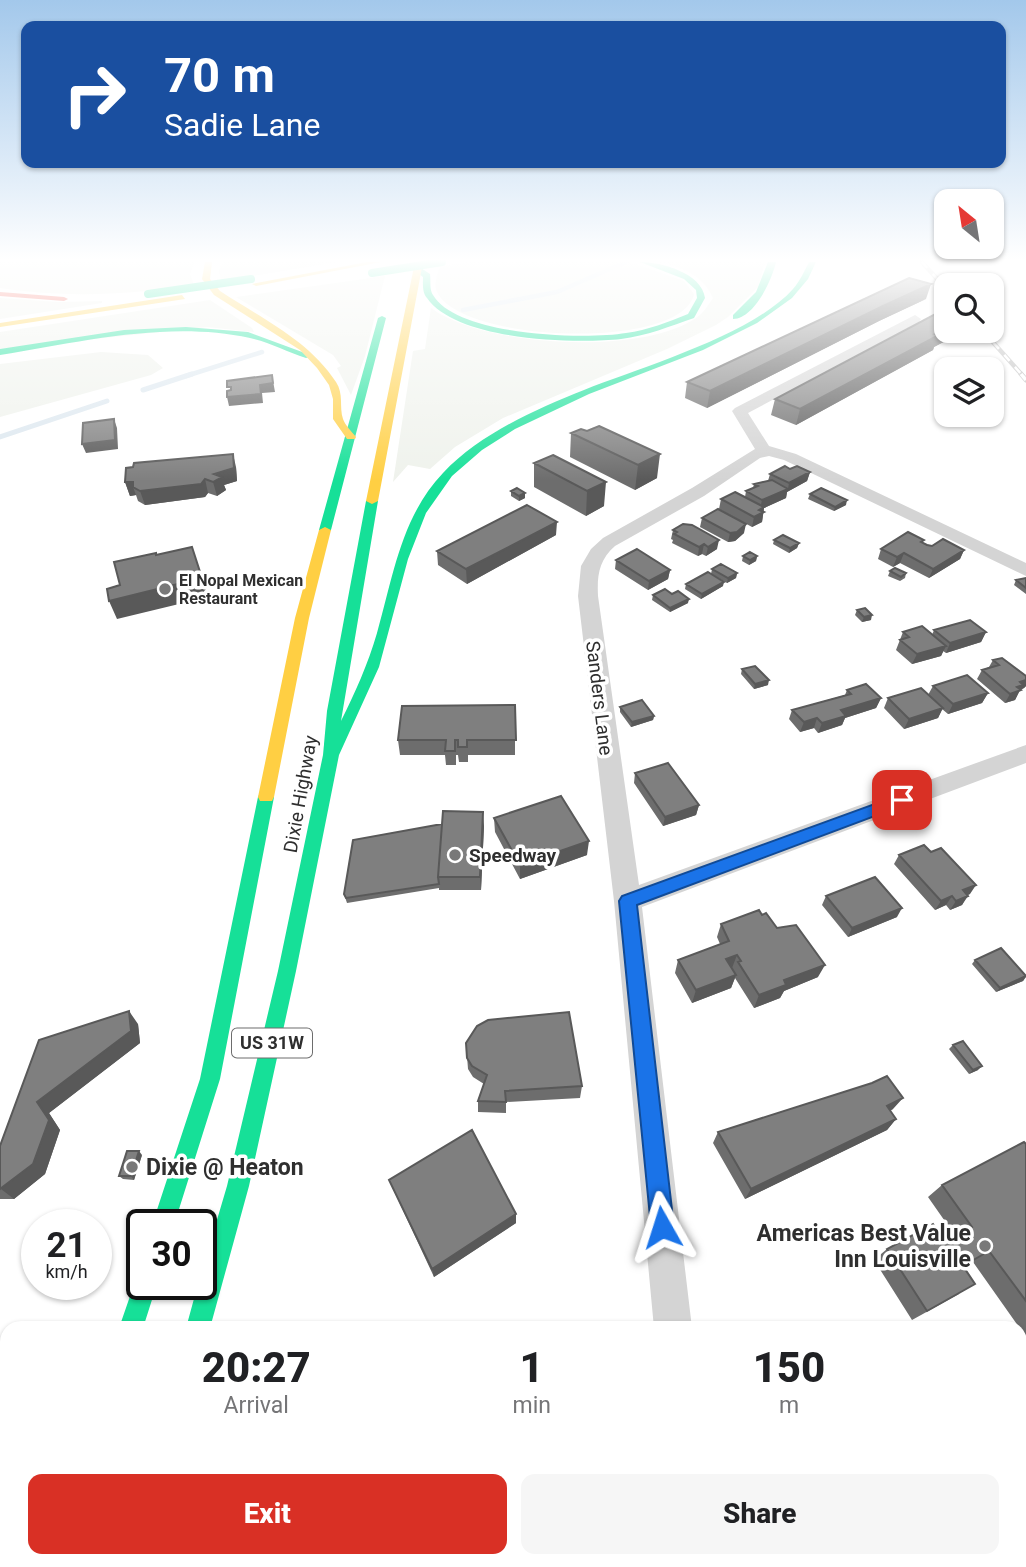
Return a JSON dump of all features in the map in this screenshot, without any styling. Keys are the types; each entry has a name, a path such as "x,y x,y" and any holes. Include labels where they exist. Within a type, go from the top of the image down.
{"main road":[{"path":"0,352 122,335"},
{"path":"248,335 309,356"},
{"path":"283,335 303,348 334,385 338,419 351,437"},
{"name":"Dixie Highway","path":"168,1209 210,1079 302,618 377,335"},
{"name":"Dixie Highway","path":"200,1321 227,1236 264,1084 331,755 334,711 403,335"},
{"path":"524,335 578,339 626,335"},
{"path":"592,391 603,381 708,335"},
{"path":"331,755 370,675 426,500 461,461 495,438 592,391 613,386 728,335"},
{"path":"133,1321 140,1300"}],"street":[{"path":"884,335 740,411 764,451 790,457 1026,570"},
{"name":"Sanders Lane","path":"672,1321 628,901 588,596 588,568 598,551 609,542 764,451"},
{"path":"628,901 1026,754"}],"shaded area":[{"path":"0,335 131,335 0,349"},
{"path":"300,335 370,335 351,395 337,368 341,366 333,355"},
{"path":"427,335 509,335 563,342 650,335 695,335 503,418 455,447 430,469 408,465 393,482 413,351 425,349"},
{"path":"101,352 148,355 163,368 151,375 0,417 0,364"}],"building":[{"path":"787,335 824,335 710,391 687,382"},
{"path":"895,335 934,335 934,338 800,409 775,399"},
{"path":"272,375 273,383 260,385 261,394 227,397 227,391 231,390 231,387 227,387 227,381"},
{"path":"114,419 115,440 82,444 83,423"},
{"path":"599,426 660,454 638,465 571,433"},
{"path":"233,454 234,468 214,474 222,477 213,482 205,479 201,484 140,491 133,487 133,482 125,482 126,468 133,467 134,463"},
{"path":"553,455 606,482 587,491 534,463"},
{"path":"785,466 790,469 797,466 810,472 789,483 770,474"},
{"path":"772,480 788,489 762,500 746,491 758,486 754,484"},
{"path":"517,488 525,493 519,496 511,491"},
{"path":"821,488 847,500 835,507 810,494"},
{"path":"735,492 764,507 759,510 764,512 754,517 721,499"},
{"path":"527,505 557,522 466,569 437,551"},
{"path":"718,509 746,524 737,532 730,533 702,518"},
{"path":"683,524 692,525 719,540 708,547 704,544 699,547 674,534 677,532 673,530"},
{"path":"908,532 924,540 921,542 927,545 932,546 943,539 964,550 933,569 904,553 897,557 881,549"},
{"path":"783,535 799,543 790,548 774,540"},
{"path":"192,547 202,578 109,601 107,589 120,585 114,562"},
{"path":"637,549 670,570 649,581 616,560"},
{"path":"750,552 757,556 750,560 743,556"},
{"path":"721,564 737,573 728,578 712,569"},
{"path":"895,568 906,573 901,577 890,571"},
{"path":"708,572 724,582 702,594 686,584"},
{"path":"1026,578 1026,588 1016,580"},
{"path":"665,589 672,594 678,591 689,599 670,608 653,595"},
{"path":"865,608 872,615 864,617 857,610"},
{"path":"970,620 986,632 950,643 934,630"},
{"path":"922,626 946,646 917,654 900,640 909,637 903,632"},
{"path":"1002,658 1026,676 1026,680 1020,682 1023,685 1017,687 1021,690 1010,694 982,670 999,665 993,660"},
{"path":"755,666 769,680 755,684 742,669"},
{"path":"967,675 988,693 953,704 933,686"},
{"path":"866,684 881,698 841,710 846,716 822,723 817,718 804,722 792,710 851,694 847,690"},
{"path":"921,688 943,708 909,719 888,698"},
{"path":"642,700 654,716 632,722 620,707"},
{"path":"515,705 516,740 467,740 467,747 458,747 458,740 455,740 455,751 445,751 446,740 398,740 402,706"},
{"path":"668,763 699,805 665,817 635,773"},
{"path":"561,796 589,841 520,865 494,818"},
{"path":"443,811 483,812 480,877 438,877"},
{"path":"442,824 439,884 346,898 344,894 353,840"},
{"path":"924,845 931,852 941,848 976,885 963,890 968,896 956,901 952,896 941,901 899,855"},
{"path":"875,877 902,908 852,928 826,896"},
{"path":"759,910 762,915 766,913 777,928 796,925 825,965 784,980 786,985 759,995 738,962 741,961 737,955 726,959 736,975 696,990 678,960 729,941 721,924"},
{"path":"1001,948 1026,976 1000,988 975,960"},
{"path":"129,1011 131,1031 37,1102 49,1120 33,1164 0,1189 0,1146 39,1040"},
{"path":"569,1012 582,1086 505,1091 506,1102 478,1101 487,1075 472,1066 467,1058 466,1043 477,1026 488,1020"},
{"path":"963,1041 982,1066 973,1070 953,1045"},
{"path":"887,1076 903,1098 887,1106 896,1119 751,1189 718,1132 872,1083"},
{"path":"472,1130 516,1214 432,1269 389,1180"},
{"name":"Americas Best Value Inn Louisville","path":"1024,1142 1026,1301 989,1251 963,1266 975,1284 927,1311 887,1249 933,1224 946,1243 972,1227 942,1185"},
{"path":"127,1151 139,1151 131,1176 119,1176"}],"waterway":[{"path":"186,376 262,352"},
{"path":"143,390 192,374"},
{"path":"0,437 107,401"}],"railway":[{"path":"994,343 1023,376"},
{"path":"1021,374 1026,380"}],"traffic: fast":[{"path":"0,352 107,335"},
{"path":"248,335 309,356"},
{"path":"325,530 377,335"},
{"path":"532,335 579,338 628,335"},
{"path":"331,755 362,693 377,654 410,535 432,492 448,474 478,448 512,426 548,408 727,335"},
{"path":"200,1321 238,1186 287,971 331,755 334,711 372,501"},
{"path":"168,1209 210,1079 266,797"},
{"path":"133,1321 140,1300"}],"traffic: slow":[{"path":"283,335 303,348 334,385 338,399 338,419 351,437"},
{"path":"372,501 405,335"},
{"path":"266,797 302,618 325,530"}],"place":[{"name":"El Nopal Mexican Restaurant","path":"165,589"},
{"name":"Speedway","path":"455,855"},
{"name":"Dixie @ Heaton","path":"132,1167"},
{"name":"Americas Best Value Inn Louisville","path":"985,1246"}],"route":[{"path":"662,1227 628,901 902,800"}]}
